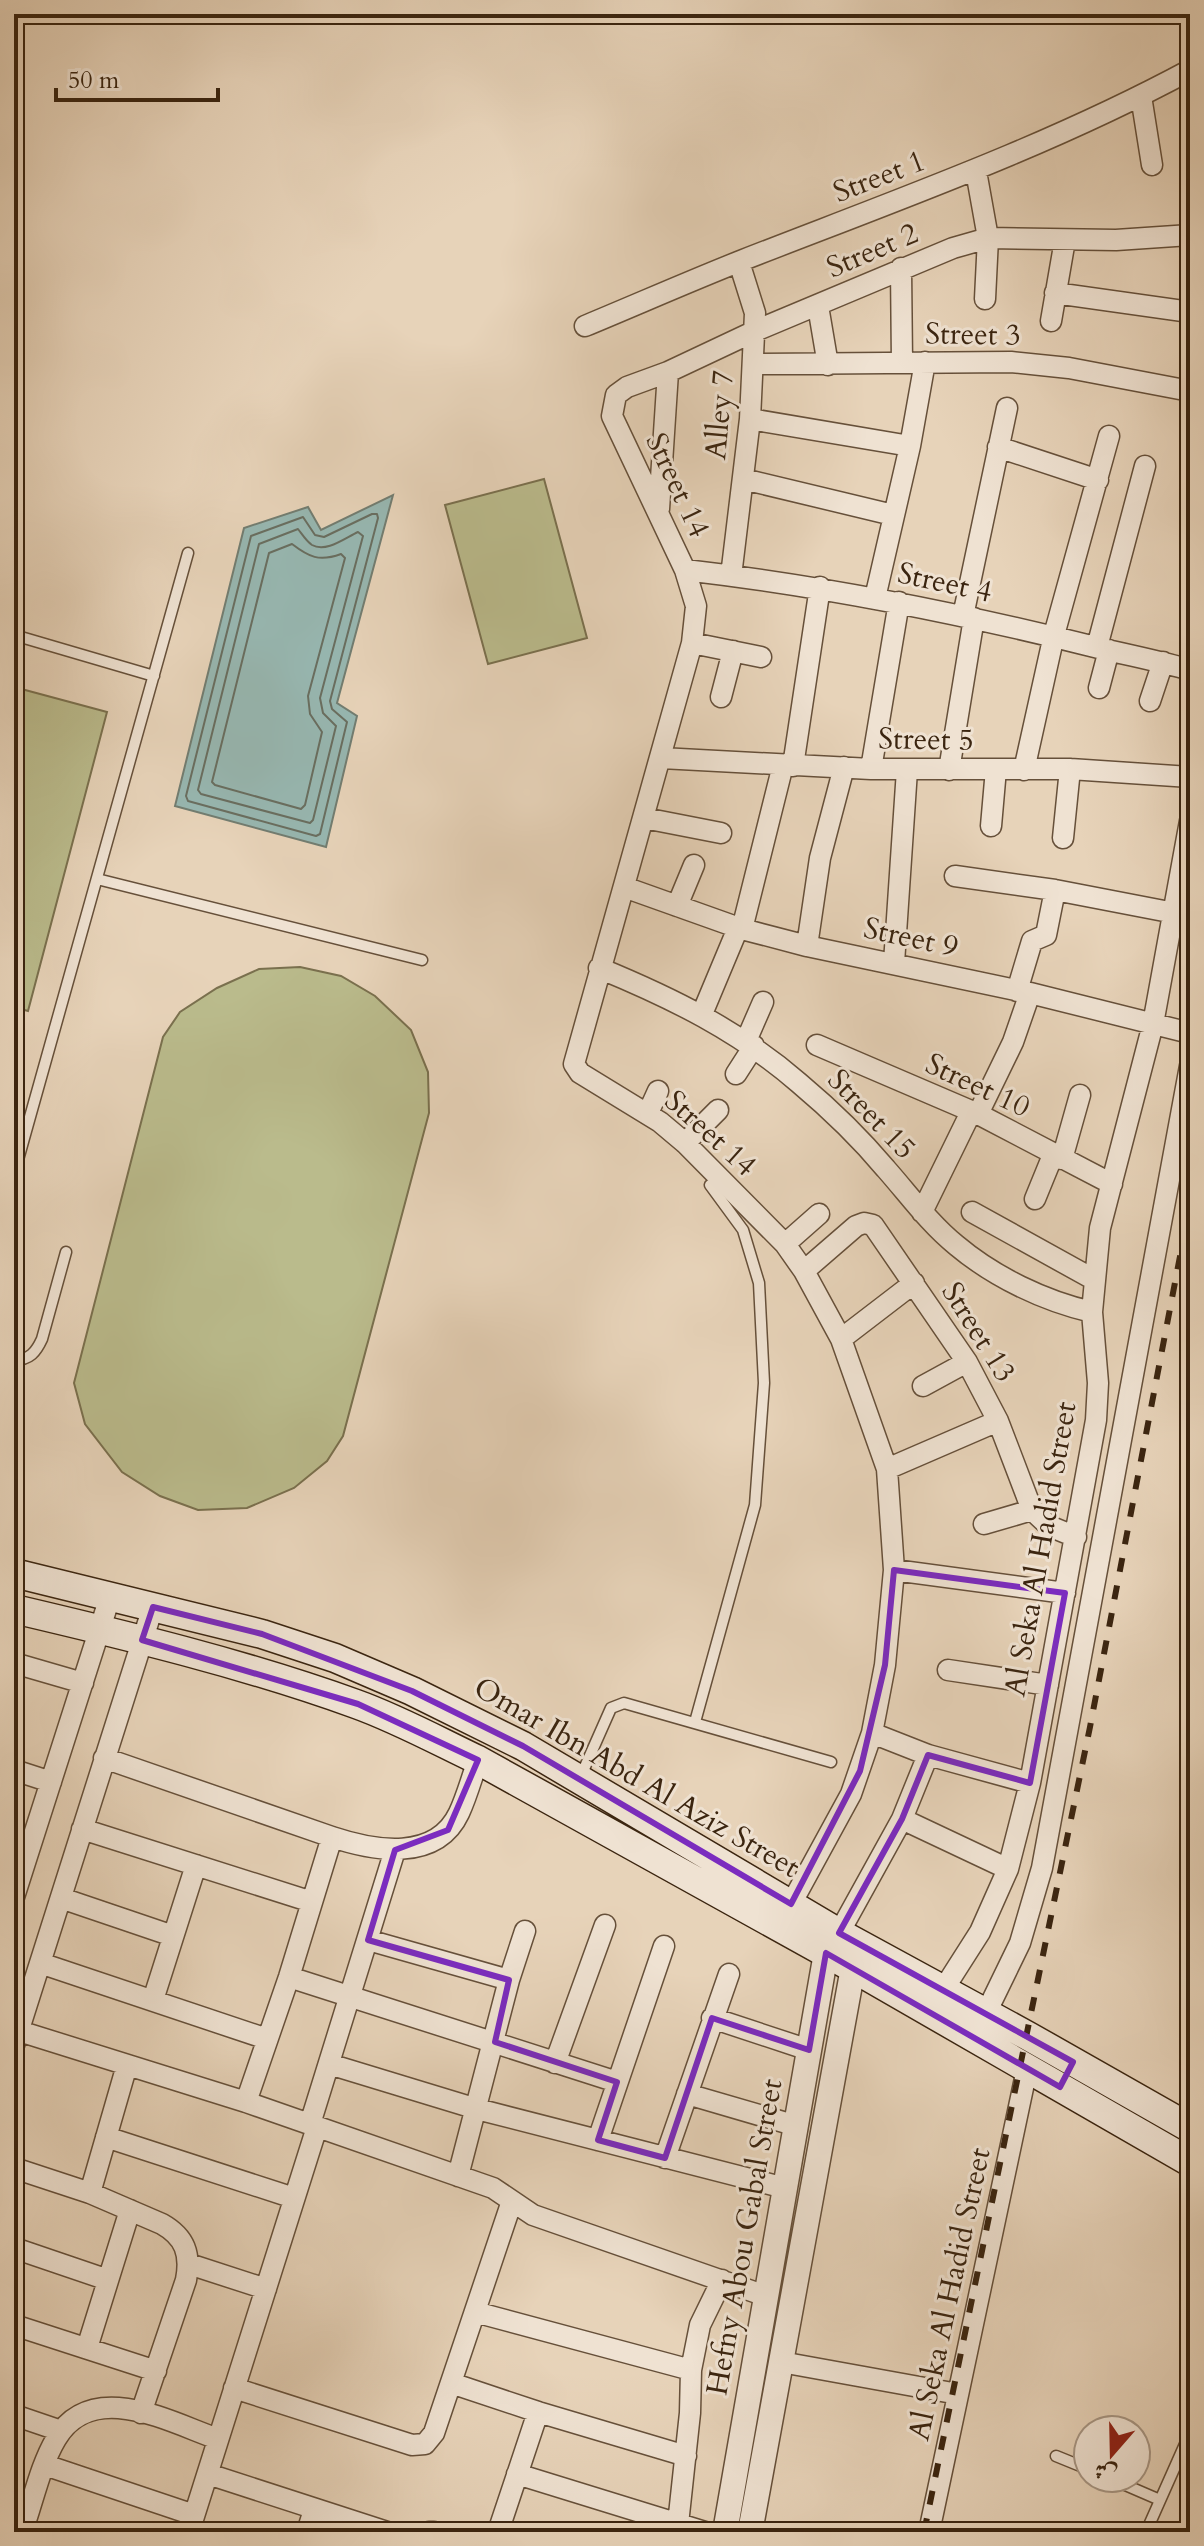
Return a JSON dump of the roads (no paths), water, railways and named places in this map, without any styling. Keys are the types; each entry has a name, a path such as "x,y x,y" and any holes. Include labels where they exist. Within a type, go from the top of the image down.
{"main road":[{"name":"Omar Ibn Abd Al Aziz Street","path":"14,1573 262,1634 335,1658 468,1718 580,1779 791,1904 853,1968 1190,2162"},
{"name":"Omar Ibn Abd Al Aziz Street","path":"14,1609 241,1667 358,1704 478,1760 832,1943 943,1990 1190,2128"},
{"path":"1060,2087 1073,2062"}],"street":[{"name":"Street 1","path":"585,326 739,262 976,171 1141,96 1190,70"},
{"path":"1141,96 1152,165"},
{"path":"976,171 988,238 985,299"},
{"name":"Street 2","path":"612,416 616,395 627,387 953,248 988,238 1065,240 1190,235"},
{"path":"1051,321 1065,240"},
{"name":"Alley 7","path":"731,576 750,419 755,331 755,313 739,262"},
{"path":"901,268 902,363"},
{"path":"1055,293 1190,312"},
{"path":"818,306 828,365"},
{"path":"875,598 910,446 925,362"},
{"name":"Street 3","path":"753,364 1011,362 1069,368 1190,391"},
{"path":"659,513 668,372"},
{"path":"949,770 968,617 1007,408"},
{"name":"Street 14","path":"612,416 685,570 696,606 692,643 574,1064 580,1073 648,1113 685,1143 785,1244 804,1271 841,1339 887,1469 894,1570 885,1665 872,1733 851,1794 791,1904"},
{"path":"750,419 910,446"},
{"path":"1024,770 1054,635 1109,436"},
{"path":"998,447 1098,480"},
{"path":"1099,688 1103,648 1145,466"},
{"path":"743,479 893,515"},
{"name":"Street 4","path":"685,570 820,587 899,602 1054,635 1190,670"},
{"path":"702,1014 740,928 788,766 820,587"},
{"path":"871,769 899,602"},
{"path":"692,643 761,657"},
{"path":"721,697 733,651"},
{"path":"1150,701 1163,662"},
{"name":"Street 5","path":"661,758 907,770 1070,769 1190,777"},
{"path":"807,946 820,858 844,767"},
{"path":"991,826 996,769"},
{"path":"1063,838 1070,769"},
{"path":"894,963 907,770"},
{"path":"644,818 721,833"},
{"name":"Al Seka Al Hadid Street","path":"943,1990 980,1932 1008,1869 1030,1783 1096,1420 1098,1383 1092,1312 1100,1228 1182,914 1190,821"},
{"path":"677,906 694,865"},
{"path":"955,876 1055,890 1182,914"},
{"name":"Street 9","path":"624,887 740,928 807,946 1024,992 1190,1033"},
{"path":"922,1212 1013,1042 1032,941 1046,935 1055,890"},
{"name":"Street 15","path":"599,968 702,1014 750,1043 801,1084 843,1124 956,1246 1033,1293 1092,1312"},
{"path":"736,1074 763,1002"},
{"name":"Street 10","path":"817,1045 974,1113 1112,1184"},
{"name":"Al Seka Al Hadid Street","path":"986,2013 1020,1943 1042,1868 1190,1066"},
{"path":"648,1113 658,1091"},
{"path":"1035,1199 1058,1157 1080,1095"},
{"path":"685,1143 718,1110"},
{"path":"972,1212 1093,1279"},
{"path":"785,1244 819,1214"},
{"name":"Street 13","path":"804,1271 856,1226 864,1223 873,1225 967,1362 998,1421 1032,1510"},
{"path":"841,1339 914,1283"},
{"path":"923,1386 967,1362"},
{"path":"887,1469 998,1421"},
{"path":"984,1524 1032,1510 1049,1526 1076,1537"},
{"path":"894,1570 1065,1593"},
{"path":"14,1897 21,1849 51,1782 110,1597"},
{"path":"153,1607 16,2038 127,2065 313,2125 493,2188 533,2215 766,2296"},
{"path":"14,1663 83,1683"},
{"path":"948,1670 1048,1685"},
{"path":"872,1733 928,1755 1030,1783"},
{"path":"832,1943 902,1819 928,1755"},
{"path":"104,1758 355,1845 395,1850 431,1842 448,1830 459,1814 478,1760"},
{"path":"14,1770 51,1782"},
{"path":"902,1819 1008,1869"},
{"path":"82,1829 312,1902"},
{"path":"246,2102 332,1837"},
{"path":"45,2465 192,2524 294,2198 329,2064 395,1850"},
{"path":"153,2000 196,1865"},
{"path":"61,1898 173,1936"},
{"path":"555,2063 605,1925"},
{"path":"458,2176 509,1980 525,1931"},
{"path":"368,1940 509,1980"},
{"name":"Hefny Abou Gabal Street","path":"725,2532 809,2050 832,1943"},
{"path":"598,2140 664,1946"},
{"path":"40,1963 267,2039"},
{"name":"Hefny Abou Gabal Street","path":"750,2532 853,1968"},
{"path":"665,2158 729,1974"},
{"path":"289,1977 349,1999 617,2082"},
{"path":"712,2018 809,2050"},
{"path":"329,2064 477,2109 785,2188"},
{"path":"90,2193 127,2065"},
{"name":"Al Seka Al Hadid Street","path":"934,2530 958,2394 1027,2069"},
{"path":"687,2094 797,2126"},
{"path":"106,2137 294,2198"},
{"path":"14,2168 90,2193 173,2230 188,2250 189,2264 141,2413"},
{"path":"234,2388 419,2446 430,2439 512,2201"},
{"path":"87,2348 130,2210"},
{"path":"14,2248 108,2280"},
{"path":"189,2264 266,2289"},
{"path":"678,2524 691,2370 700,2325 722,2280"},
{"path":"475,2312 691,2370"},
{"path":"14,2325 156,2371"},
{"path":"781,2362 958,2394"},
{"path":"451,2383 686,2456"},
{"path":"23,2532 45,2465 61,2431 73,2419 96,2408 122,2407 218,2439"},
{"path":"498,2532 538,2412"},
{"path":"14,2415 61,2431"},
{"path":"208,2474 387,2532"},
{"path":"517,2474 705,2532"},
{"path":"307,2532 314,2510"}],"lane":[{"path":"14,1174 188,553"},
{"path":"14,635 154,676"},
{"path":"97,879 422,960"},
{"path":"695,1722 755,1505 764,1383 759,1283 743,1230 710,1185"},
{"path":"14,1360 23,1360 35,1352 42,1339 66,1252"},
{"path":"580,1779 611,1708 632,1703 831,1762"},
{"path":"1146,2532 1190,2433"},
{"path":"1056,2456 1072,2462"},
{"path":"1146,2494 1160,2500"}],"water":[{"path":"393,495 337,703 357,716 326,847 175,806 244,528 308,507 321,530"}],"railway":[{"path":"924,2532 1090,1727 1190,1204"}]}
